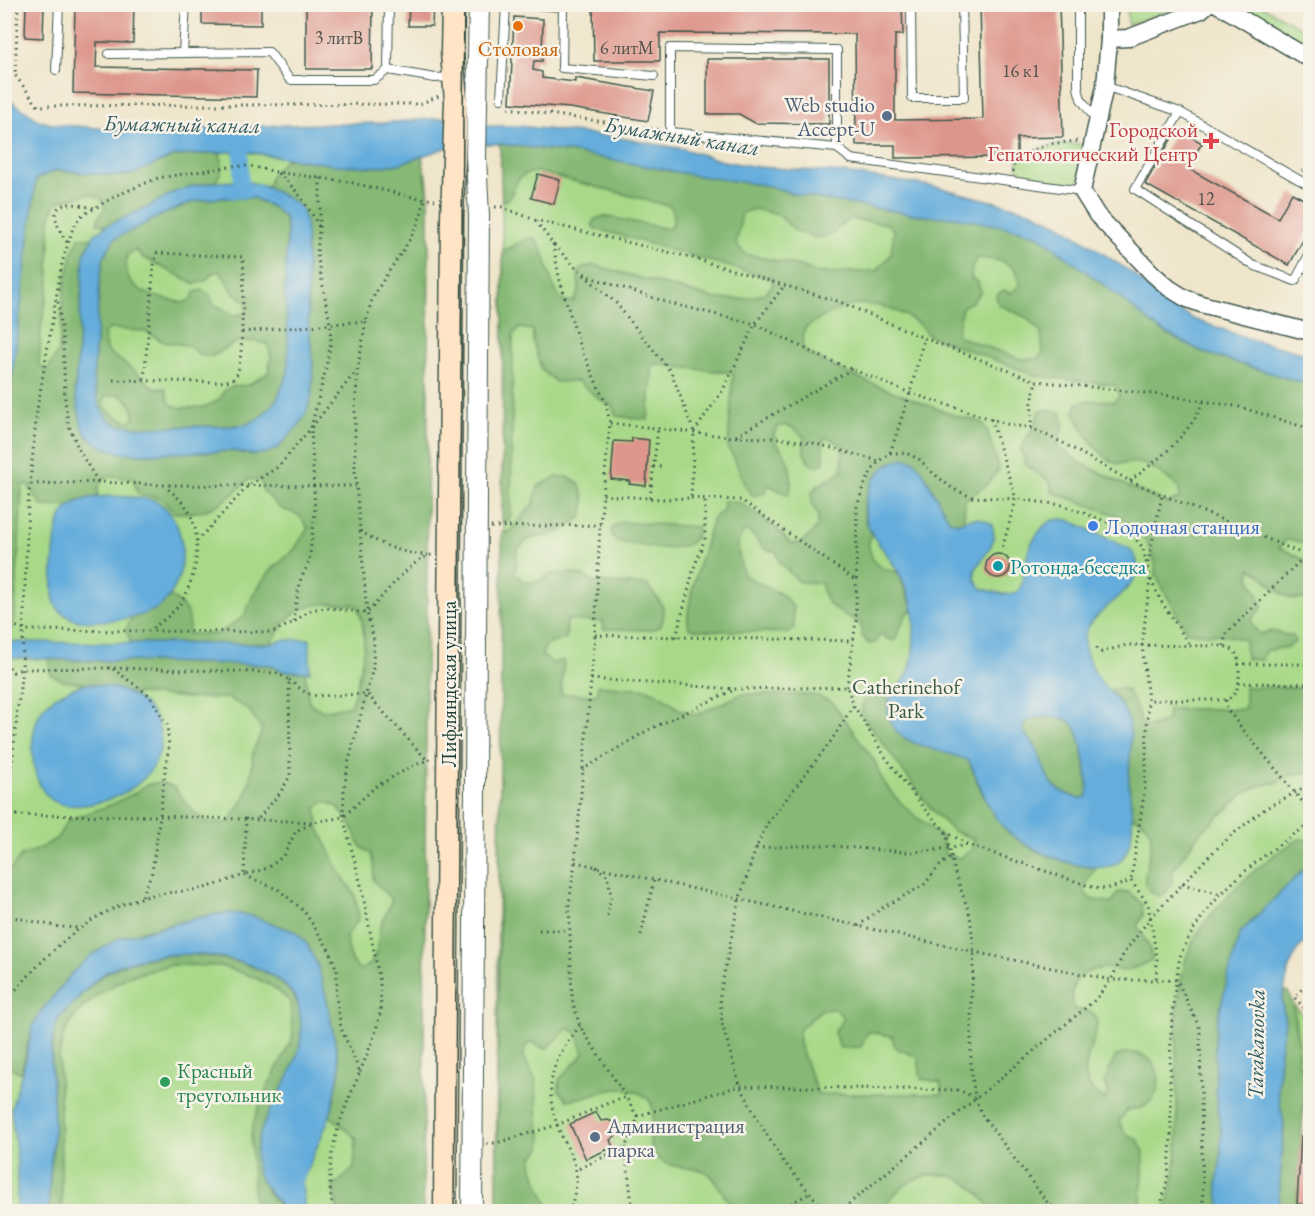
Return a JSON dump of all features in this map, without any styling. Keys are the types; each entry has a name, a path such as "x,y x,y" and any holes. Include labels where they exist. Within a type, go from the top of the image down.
{"main road":[{"path":"453,4 466,156"},
{"name":"Лифляндская улица","path":"445,1212 452,217 466,156"}],"street":[{"path":"459,93 479,4"},
{"path":"1109,4 1105,86 1082,192 1097,215 1153,274 1185,298 1311,332"},
{"path":"1109,39 1128,38 1201,10 1208,4"},
{"path":"1217,4 1311,59"},
{"name":"Лифляндская улица","path":"466,156 479,228 472,1212"}],"lane":[{"path":"56,70 59,4"},
{"path":"183,53 186,4"},
{"path":"388,70 389,4"},
{"path":"501,99 506,4"},
{"path":"516,4 563,7 562,68 654,76"},
{"path":"911,4 912,98 964,98 962,4"},
{"path":"1078,4 1078,88 1081,99 1097,122"},
{"path":"837,148 837,50 670,48 670,132 837,148 851,159 1082,192"},
{"path":"109,54 269,52 290,80 374,80 388,70 435,78 459,93"},
{"path":"1105,86 1180,112 1311,186"},
{"path":"1180,112 1135,189 1254,265 1295,281 1311,253"}],"path":[{"path":"18,4 15,75 38,106 420,104 459,93"},
{"path":"1281,12 1286,4"},
{"path":"514,109 670,132"},
{"path":"1311,120 1304,119 1311,128"},
{"path":"1018,158 1048,144 1082,141"},
{"path":"4,838 22,667 25,573 37,410 67,242 81,216 115,196 158,178 234,166 250,166 276,172 320,177 441,201"},
{"path":"276,172 304,200 319,228"},
{"path":"294,622 298,592 309,562 313,540 315,512 311,428 331,342 330,324 317,254 320,177"},
{"path":"333,1212 329,1190 333,1138 375,1034 381,1010 380,982 361,885 343,816 348,764 373,668 374,640 367,613 356,486 355,407 358,368 372,300 408,245 422,216 425,198"},
{"path":"67,242 56,224 56,214 60,208 68,204 95,208"},
{"path":"490,207 502,207 535,220 693,258 840,302 924,338 1036,380 1240,407 1311,429"},
{"path":"535,220 553,244 616,303 671,372 694,432 691,498"},
{"path":"553,244 559,277 579,344 606,404 610,423 600,525 596,635 570,904 572,999 580,1026 637,1116 635,1129 625,1148 633,1212"},
{"path":"113,380 220,382 232,380 238,373 242,332 243,257 157,254 154,264 144,380"},
{"path":"579,270 590,277 669,303 755,324 822,357 910,393 1007,424 1031,428 1063,443 1130,481 1309,556"},
{"path":"694,432 723,390 755,324 784,285"},
{"path":"57,297 63,340 64,389 68,423 80,452 98,482"},
{"path":"242,332 366,321"},
{"path":"924,338 910,393 890,453 871,472 857,507 856,621 848,687 854,706 884,756 946,832 969,845 1098,889 1111,888 1131,881"},
{"path":"196,541 249,485 278,467 358,368"},
{"path":"734,437 852,369"},
{"path":"1031,428 1036,380"},
{"path":"1130,481 1169,449 1183,434 1204,401"},
{"path":"992,419 1016,499 1002,549"},
{"path":"610,423 813,443 879,462"},
{"path":"650,498 658,428"},
{"path":"890,453 906,453 919,459 953,489 972,496 1062,505 1117,526 1134,537 1143,548 1150,579 1142,645 1148,700 1145,787 1131,881 1148,904 1157,959 1156,980"},
{"path":"647,466 663,466"},
{"path":"31,484 98,482 164,486 356,486"},
{"path":"152,630 183,600 192,576 196,541 189,512 181,500 164,486"},
{"path":"603,495 741,500 855,580"},
{"path":"1148,565 1162,495"},
{"path":"676,637 694,568 705,538 705,498"},
{"path":"490,527 600,525"},
{"path":"360,531 398,552 437,555"},
{"path":"1224,646 1225,635 1309,556 1311,551"},
{"path":"367,613 415,563 428,555"},
{"path":"1150,579 1161,601 1190,645"},
{"path":"11,624 24,632 152,630 273,632 315,609 330,608 367,613"},
{"path":"596,635 853,641"},
{"path":"1096,648 1101,652 1127,645 1224,646 1233,650 1238,656 1238,690 1233,697 1226,700 1148,700"},
{"path":"1238,664 1311,664"},
{"path":"9,668 12,672 22,667 277,673 306,693 316,696 367,694 427,760"},
{"path":"111,668 148,695 167,725 169,747 152,872 141,898"},
{"path":"591,679 736,689 848,687"},
{"path":"258,819 280,793 290,776 289,680"},
{"path":"1238,683 1311,684"},
{"path":"582,770 648,730 736,689"},
{"path":"1226,700 1227,709 1240,727 1311,811"},
{"path":"826,1212 783,1161 740,1086 722,1024 720,994 739,900 756,848 767,824 831,741 854,706"},
{"path":"4,1003 53,948 97,917 141,898 206,887 268,868 283,856 296,831 315,822 343,816 375,788 414,765 436,759"},
{"path":"839,1212 1095,1000 1111,980 1124,953 1151,917 1234,833 1266,808 1311,785"},
{"path":"6,815 160,816 315,822"},
{"path":"244,875 246,818"},
{"path":"1158,1212 1165,1193 1172,1133 1170,1084 1172,1011 1180,957 1199,919 1222,894 1243,873 1286,839 1311,824"},
{"path":"946,832 951,858 970,915 974,952 971,1067 975,1098 982,1115 1047,1202 1058,1212"},
{"path":"756,848 822,845 905,852 969,845"},
{"path":"858,926 882,908 924,885 941,864 951,858"},
{"path":"575,862 974,952 1111,980 1176,980"},
{"path":"594,866 608,876 611,895 607,917"},
{"path":"244,875 279,890 304,911 327,948 337,970 336,997 341,1028 360,1072"},
{"path":"641,935 654,880"},
{"path":"1182,884 1222,894"},
{"path":"4,915 59,927 79,928"},
{"path":"539,930 569,930"},
{"path":"1176,980 1200,1029 1203,1212"},
{"path":"1311,981 1294,997 1311,1014"},
{"path":"570,1212 576,1187 576,1170 557,1125 550,1090 552,1075 563,1046 580,1026"},
{"path":"637,1116 740,1086 958,1090 975,1098"},
{"path":"485,1143 496,1143 557,1125 626,1097"},
{"path":"576,1170 625,1148"},
{"path":"775,1212 811,1193"},
{"path":"1304,1212 1308,1207"}],"green space":[{"path":"1127,4 1184,5 1128,25"},
{"path":"1250,5 1260,5 1310,33 1310,47 1246,10"},
{"name":"Catherinehof Park","path":"500,144 1039,236 1205,353 1310,385 1310,863 1240,933 1228,977 1217,1021 1217,1183 1221,1211 497,1212 504,544"},
{"path":"500,144 576,153 769,186 794,194 855,205 925,216 954,217 1016,229 1039,236 1160,330 1205,353 1310,385 1310,547 1298,541 1287,540 1279,547 1310,563 1310,600 1292,599 1286,596 1250,568 1250,577 1263,606 1251,620 1254,628 1260,634 1270,631 1293,636 1295,642 1288,647 1265,651 1262,660 1246,659 1245,640 1225,635 1187,632 1156,576 1155,561 1147,543 1136,529 1116,515 1052,492 1050,482 1025,464 1021,449 1034,426 1039,411 1050,409 1061,413 1063,419 1057,446 1083,464 1167,503 1180,498 1179,488 1155,469 1139,463 1115,463 1109,460 1091,441 1081,426 1074,412 1077,403 1088,400 1114,401 1120,395 1115,385 1037,376 928,335 918,323 905,315 870,305 848,306 805,328 802,344 806,353 853,376 956,416 981,422 987,430 999,469 987,485 965,500 964,520 957,523 949,520 922,470 914,461 884,467 872,485 866,498 864,512 871,532 870,553 879,566 898,572 913,609 905,616 894,641 887,639 883,634 878,636 877,642 868,643 862,636 860,623 827,602 821,583 799,582 779,562 777,552 765,549 749,531 743,532 737,545 745,576 783,595 793,607 794,629 789,633 689,628 689,606 696,576 712,520 723,512 724,501 740,503 775,527 791,544 801,542 817,526 817,513 812,505 812,492 842,470 843,446 828,437 823,440 824,463 816,466 809,463 804,453 804,437 790,427 779,426 774,433 775,442 784,453 791,473 789,495 768,485 765,493 754,496 746,487 736,461 728,449 733,373 653,364 648,420 616,416 612,406 577,381 556,382 541,369 533,342 533,330 519,328 513,335 511,514 509,520 502,523 503,251 527,239 535,238 540,245 554,287 564,302 574,301 579,291 578,274 582,268 594,265 716,299 743,299 763,294 772,286 773,279 594,228 592,224 595,219 604,216 669,229 674,217 670,206 538,172 521,177 508,200 502,201","holes":["754,209 777,214 796,231 816,238 833,234 851,219 888,224 894,231 891,254 877,271 818,273 801,266 745,254 736,244 742,213","978,258 1006,263 1016,271 1020,285 1011,293 1003,290 996,296 998,304 1027,318 1041,332 1043,353 1036,359 1020,359 960,337 957,333 962,307 972,302 981,292 978,282 971,278 972,267"]},
{"path":"1084,144 1078,184 1017,177 1018,160 1027,158 1044,148"},
{"path":"238,151 334,165 427,174 429,199 423,1211 5,1212 4,437 36,179 188,156"},
{"path":"219,153 222,160 221,171 215,182 172,193 106,226 97,223 105,208 101,198 89,194 62,200 55,205 50,220 49,285 41,327 39,365 47,371 59,350 64,289 73,250 79,238 93,238 84,255 75,392 103,447 123,453 234,451 253,455 267,453 278,448 306,413 312,394 313,364 308,318 307,250 286,197 268,188 271,175 287,159 374,167 399,164 422,155 429,199 423,1211 338,1211 333,1187 354,1168 356,1138 330,1116 340,1067 326,996 317,964 296,932 249,915 230,913 210,915 141,931 72,973 39,1014 28,1043 21,1073 5,1065 5,870 11,869 21,856 57,838 68,820 113,804 146,785 160,782 174,787 190,808 207,823 229,823 245,797 251,777 253,752 262,730 249,710 228,698 189,698 130,693 111,687 64,681 51,675 48,659 271,665 283,671 305,672 309,703 323,711 351,705 361,667 364,643 357,605 338,603 310,606 293,614 270,644 132,643 127,630 132,618 153,610 170,596 181,604 189,616 188,634 218,634 244,616 254,593 270,571 294,550 308,528 299,515 280,508 263,491 261,481 249,479 216,506 188,513 175,513 160,498 137,492 133,478 113,476 102,479 98,488 98,497 78,501 69,507 42,506 27,484 22,486 15,617 11,634 5,638 5,437 36,179 57,170 118,176 132,174 174,156","holes":["325,801 338,807 351,825 360,846 371,854 374,867 373,880 392,900 380,927 377,950 371,964 360,970 351,960 346,937 359,918 355,895 338,869 319,828 316,808"]},
{"path":"218,198 254,198 274,208 284,217 287,232 285,289 288,373 276,401 261,417 248,424 138,427 118,425 107,418 99,405 93,381 100,278 104,256 114,239 192,202","holes":["136,250 142,257 195,284 207,280 212,273 220,271 234,293 247,302 247,313 235,315 213,304 210,295 202,290 194,292 192,299 183,303 142,291 130,281 126,269 127,255","110,329 145,331 164,342 187,345 202,356 213,356 237,342 254,341 268,344 271,357 268,373 248,385 233,386 225,390 219,400 205,407 180,408 170,404 165,388 153,388 137,372 106,350 104,333","118,394 122,396 132,406 135,417 129,422 114,415 103,403 105,397"]},
{"path":"557,477 568,477 579,483 585,500 582,517 562,530 529,539 517,550 515,574 525,582 536,582 551,574 571,573 593,582 647,585 661,604 664,613 661,626 651,630 603,629 604,622 567,620 566,639 546,645 542,655 552,663 564,660 561,694 597,695 598,685 647,689 659,694 679,709 696,715 742,694 815,695 832,702 876,763 879,774 893,795 942,837 945,854 959,858 971,850 975,839 953,831 932,810 861,714 867,697 873,692 884,692 889,700 888,713 932,748 956,754 969,761 988,804 998,819 1021,841 1048,856 1097,867 1088,879 1084,891 1090,899 1112,903 1118,892 1129,892 1142,904 1143,916 1137,926 1150,948 1152,960 1126,970 1108,968 1091,971 1078,978 1072,991 1074,1009 1088,1011 1096,1017 1097,1026 1086,1064 1086,1077 1091,1089 1105,1099 1108,1093 1104,1082 1116,1056 1139,1054 1153,1063 1157,1070 1158,1086 1151,1101 1143,1107 1127,1110 1119,1121 1125,1133 1138,1140 1144,1152 1141,1203 1137,1211 991,1211 980,1195 967,1184 952,1177 937,1175 922,1177 907,1184 894,1195 883,1211 734,1211 708,1173 666,1163 653,1152 650,1143 653,1112 651,1103 643,1095 629,1090 613,1089 567,1100 559,1090 559,1080 584,1053 577,1034 569,1028 545,1049 531,1042 525,1047 524,1057 536,1081 538,1123 542,1137 541,1148 532,1158 533,1169 550,1211 497,1212 502,532 509,532 534,503 538,486","holes":["836,1009 844,1019 834,1032 840,1048 861,1047 868,1032 892,1036 895,1048 918,1057 921,1079 940,1082 943,1094 818,1094 799,1044 799,1030 821,1010"]},
{"path":"622,522 698,527 694,539 686,545 656,548 615,541 611,532 614,526"},
{"path":"1245,687 1310,688 1310,771 1288,776 1279,782 1259,786 1245,793 1199,834 1171,873 1172,882 1166,892 1159,896 1149,891 1145,883 1151,843 1150,833 1144,823 1132,816 1129,790 1128,720 1119,700 1110,690 1119,688 1127,690 1143,727 1158,725 1167,719 1168,709 1245,709"},
{"path":"1033,718 1066,720 1076,728 1084,759 1087,797 1073,797 1053,784 1035,746 1023,732 1024,723"},
{"path":"1300,839 1309,840 1310,863 1240,933 1217,1021 1216,1082 1221,1157 1217,1183 1221,1211 1164,1212 1172,1186 1176,1159 1177,1013 1186,959 1203,925 1233,891 1267,861"},
{"path":"181,954 225,959 247,965 268,974 285,986 297,1002 303,1022 301,1048 296,1063 262,1130 266,1190 282,1211 254,1211 251,1135 264,1094 293,1037 290,1001 270,985 220,966 170,965 127,977 99,994 76,1014 64,1033 59,1057 62,1211 49,1212 54,1132 52,1061 57,1022 86,990 109,972 133,962"},
{"path":"1284,991 1288,992 1294,1005 1299,1044 1298,1063 1306,1072 1296,1211 1278,1212 1284,1124 1278,1093 1280,1050 1285,1022 1282,1001"},
{"path":"1294,1005 1310,1022 1310,1072 1306,1072 1298,1063"}],"water":[{"path":"5,82 11,101 40,121 52,124 144,132 382,123 441,118 488,126 519,126 614,137 683,149 727,162 759,167 845,173 937,187 1030,211 1059,224 1129,271 1164,301 1193,319 1253,340 1310,355 1310,385 1205,353 1160,330 1039,236 1016,229 954,217 925,216 855,205 794,194 769,186 692,175 576,153 500,144 457,144 399,164 374,167 334,165 248,152 230,152 174,156 133,174 118,176 57,170 36,179 5,437"},
{"path":"245,181 262,185 286,197 301,208 306,224 308,318 313,364 312,395 306,413 300,424 278,448 267,453 253,455 234,451 144,454 122,453 103,447 88,437 82,427 75,392 84,255 95,234 106,226 172,193 215,182","holes":["218,198 254,198 274,208 285,218 287,232 285,289 288,373 276,401 261,417 248,424 138,427 118,425 107,418 99,405 93,381 100,278 104,256 114,239 192,202"]},
{"path":"899,459 914,461 922,470 949,520 957,523 978,518 992,524 994,536 991,546 975,570 975,579 981,588 998,593 1017,592 1021,587 1026,559 1033,541 1049,522 1061,519 1069,520 1130,549 1137,562 1136,574 1130,586 1096,617 1087,628 1084,640 1092,667 1101,682 1124,709 1129,722 1129,786 1133,820 1128,847 1123,857 1110,866 1096,868 1061,860 1014,837 993,814 969,761 915,743 897,732 892,725 888,715 889,699 906,676 911,664 914,640 913,610 900,575 869,527 865,506 868,491 875,478 888,465","holes":["1048,717 1066,720 1076,728 1084,759 1087,797 1073,797 1053,784 1035,746 1023,732 1024,723 1033,718"]},
{"path":"113,496 154,500 169,512 181,538 181,569 177,583 170,596 160,606 144,614 122,619 77,620 59,610 55,604 53,565 58,526 65,511 79,501"},
{"path":"310,639 310,672 283,671 271,665 5,658 5,642 270,644 283,640"},
{"path":"83,684 116,689 139,700 154,717 160,736 158,757 146,776 125,792 96,803 68,805 57,803 44,792 34,769 33,741 38,716 44,707 57,696"},
{"name":"Tarakanovka","path":"1310,863 1310,937 1297,950 1289,968 1282,1001 1285,1022 1280,1050 1278,1093 1284,1124 1278,1211 1221,1211 1217,1183 1221,1157 1221,1132 1216,1097 1215,1042 1217,1021 1228,977 1240,933"},
{"path":"230,913 249,915 296,932 307,944 317,964 326,996 340,1067 330,1116 302,1182 305,1211 282,1211 262,1183 256,1161 263,1124 297,1056 301,1037 297,1001 281,982 261,970 237,961 183,954 132,961 112,969 90,985 58,1020 51,1057 54,1121 49,1211 17,1211 17,1162 11,1109 26,1059 32,1028 39,1014 72,973 90,956 119,938 210,915"}],"building":[{"path":"26,4 44,4 43,38 25,37"},
{"path":"75,4 134,4 133,43 97,42 96,67 257,70 256,97 73,93"},
{"path":"202,4 261,4 261,25 202,24"},
{"path":"306,4 373,4 372,69 306,69"},
{"path":"409,4 433,4 432,26 408,26"},
{"path":"593,4 902,4 903,35 895,35 895,120 983,119 980,4 1059,4 1063,137 1017,138 1017,157 895,158 895,145 856,145 855,34 660,33 660,61 594,61"},
{"path":"514,17 543,19 542,61 534,61 533,70 542,72 542,78 575,82 575,78 654,91 648,121 570,108 510,103"},
{"path":"707,59 829,59 829,124 755,123 739,114 707,114"},
{"path":"1177,129 1202,143 1187,168 1278,218 1292,193 1311,203 1311,226 1289,265 1145,184"},
{"path":"538,174 560,180 554,204 531,198"},
{"path":"632,438 649,440 646,486 611,479 614,441 632,442"},
{"name":"Ротонда-беседка","path":"998,554 1007,557 1010,566 1007,575 998,578 989,575 986,566 989,557"},
{"name":"Администрация парка","path":"596,1112 601,1121 608,1120 615,1123 616,1135 610,1140 613,1147 586,1159 570,1124"},
{"path":"1301,1136 1311,1136 1311,1205 1297,1204"}],"waterway":[{"name":"Бумажный канал","path":"232,191 241,191 241,144"}],"tram line":[{"path":"454,1212 464,4"}],"place":[{"name":"Столовая","path":"518,26"},
{"name":"Web studio Accept-U","path":"887,116"},
{"name":"Городской Гепатологический Центр","path":"1211,141"},
{"name":"Лодочная станция","path":"1093,526"},
{"name":"Ротонда-беседка","path":"998,566"},
{"name":"Красный треугольник","path":"165,1082"},
{"name":"Администрация парка","path":"595,1137"}]}
